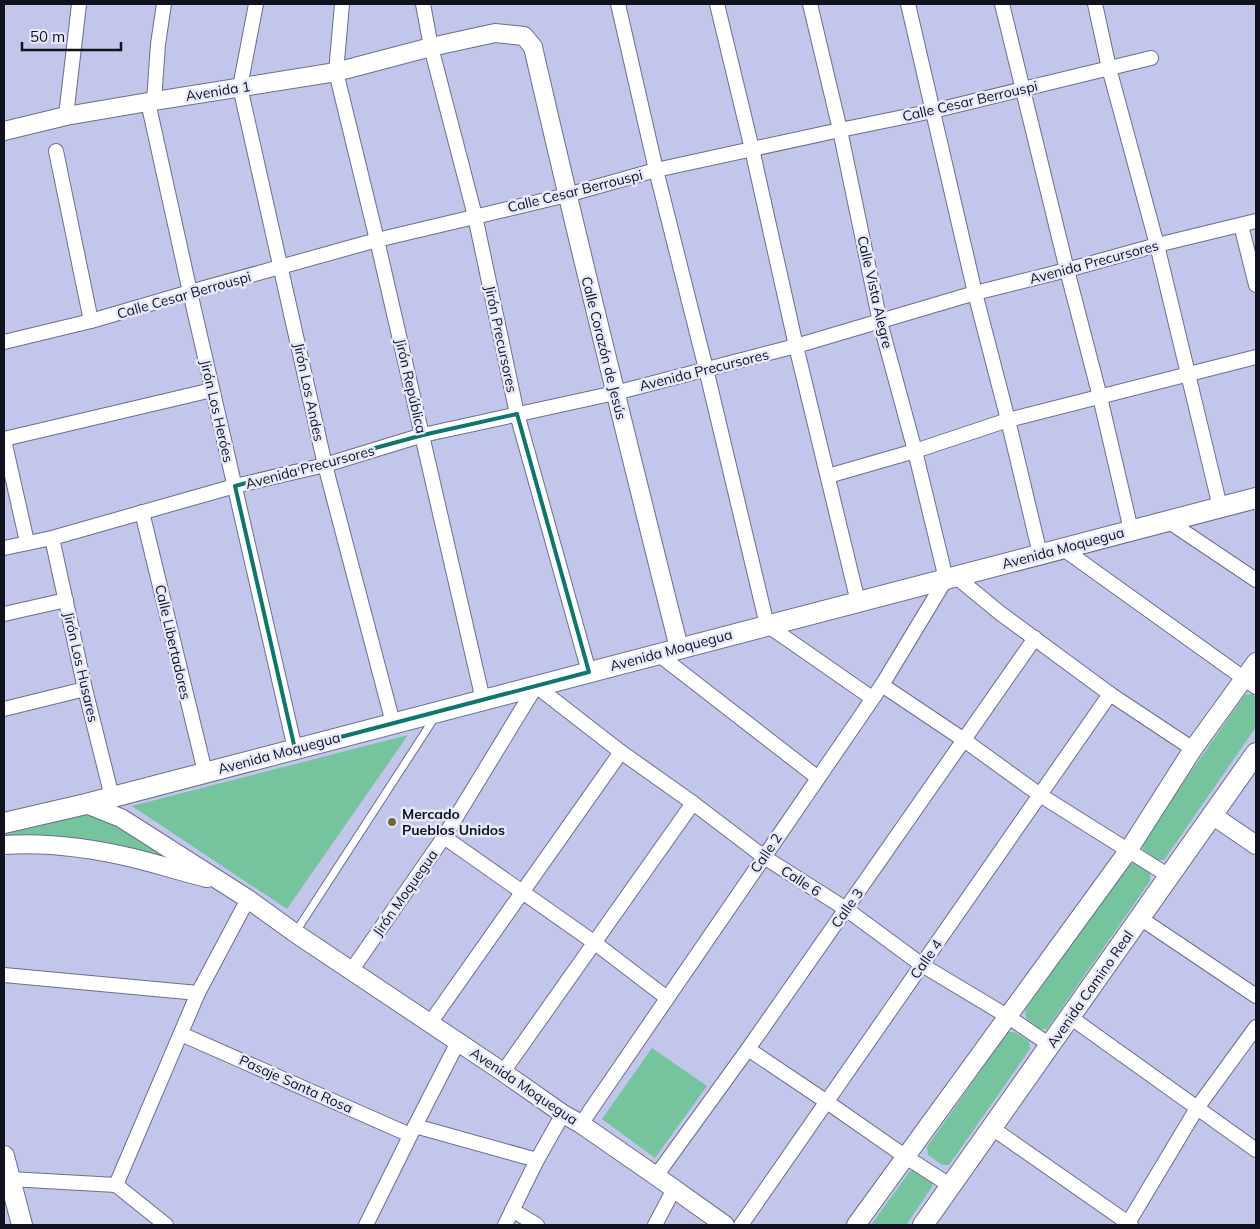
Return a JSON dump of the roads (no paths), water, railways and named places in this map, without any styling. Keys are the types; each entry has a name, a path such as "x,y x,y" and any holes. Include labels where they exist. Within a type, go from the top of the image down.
{"main road":[{"name":"Avenida Moquegua","path":"4,822 86,804 1256,498"},
{"name":"Avenida Camino Real","path":"923,1225 1256,753"},
{"path":"4,1156 22,1225"}],"street":[{"path":"66,116 79,4"},
{"name":"Jirón Los Heróes","path":"164,4 151,102 190,292 295,749"},
{"path":"240,88 256,4"},
{"name":"Jirón República","path":"342,4 336,72 423,435 483,700"},
{"name":"Jirón Precursores","path":"423,4 431,47 475,216 517,414 589,672"},
{"path":"618,4 656,170 706,368 767,625 872,698"},
{"path":"717,4 796,346 858,602"},
{"name":"Calle Vista Alegre","path":"810,4 840,130 880,322 914,451 951,577"},
{"path":"908,4 975,293 1040,554"},
{"path":"1002,4 1100,397 1131,530"},
{"path":"1095,4 1109,68 1157,245 1220,507"},
{"name":"Avenida 1","path":"4,131 66,116 336,72 431,47 495,33 524,36 533,48"},
{"name":"Calle Corazón de Jesús","path":"533,48 614,392 679,648"},
{"name":"Calle Cesar Berrouspi","path":"4,342 91,321 377,240 567,195 656,170 934,111 1151,58"},
{"name":"Jirón Los Andes","path":"240,88 325,465 393,723"},
{"path":"56,151 91,321"},
{"name":"Avenida Precursores","path":"4,548 52,538 235,486 325,465 423,435 614,392 796,346 975,293 1256,221"},
{"path":"1241,225 1256,285"},
{"path":"828,476 914,451 1008,420 1256,357"},
{"path":"28,542 4,439 212,390"},
{"name":"Calle Libertadores","path":"142,512 205,772"},
{"path":"1168,521 1256,580"},
{"name":"Jirón Los Husares","path":"52,538 84,689 112,797"},
{"path":"1062,548 1251,683"},
{"path":"951,577 1110,694 1193,749"},
{"name":"Calle 2","path":"581,1124 882,685 951,577"},
{"path":"4,614 66,600"},
{"name":"Calle 3","path":"656,1176 748,1049 1035,638"},
{"path":"658,654 818,778"},
{"path":"856,1225 1128,851 1193,749 1251,683 1256,662"},
{"path":"882,685 964,740 1040,795 1170,876"},
{"name":"Calle 6","path":"536,686 621,752 693,803 764,857 846,909 922,965 1007,1016 1050,1046"},
{"name":"Jirón Moquegua","path":"351,971 444,837 536,686"},
{"path":"4,709 84,689"},
{"name":"Calle 4","path":"741,1225 1110,694"},
{"path":"430,1023 621,752"},
{"path":"504,1072 693,803"},
{"name":"Avenida Moquegua","path":"86,804 121,818 248,899 351,971 504,1072 562,1114 581,1124 725,1225"},
{"path":"1212,815 1256,845"},
{"path":"444,837 595,943 667,998"},
{"name":"Avenida Moquegua","path":"4,845 54,845 133,858 216,880 248,899"},
{"path":"116,1185 198,993 248,899"},
{"path":"1140,918 1256,996"},
{"path":"4,975 198,993"},
{"path":"1070,1017 1256,1150"},
{"path":"992,1128 1129,1225 1197,1108 1256,1027"},
{"name":"Pasaje Santa Rosa","path":"181,1034 412,1131 537,1160"},
{"path":"366,1225 458,1042"},
{"path":"748,1049 951,1186"},
{"path":"505,1225 562,1114"},
{"path":"10,1179 116,1185 166,1225"},
{"path":"655,1225 674,1189"},
{"path":"512,1210 537,1225"}],"lane":[{"path":"295,933 439,711"}],"place":[{"name":"Mercado Pueblos Unidos","path":"392,822"}]}
